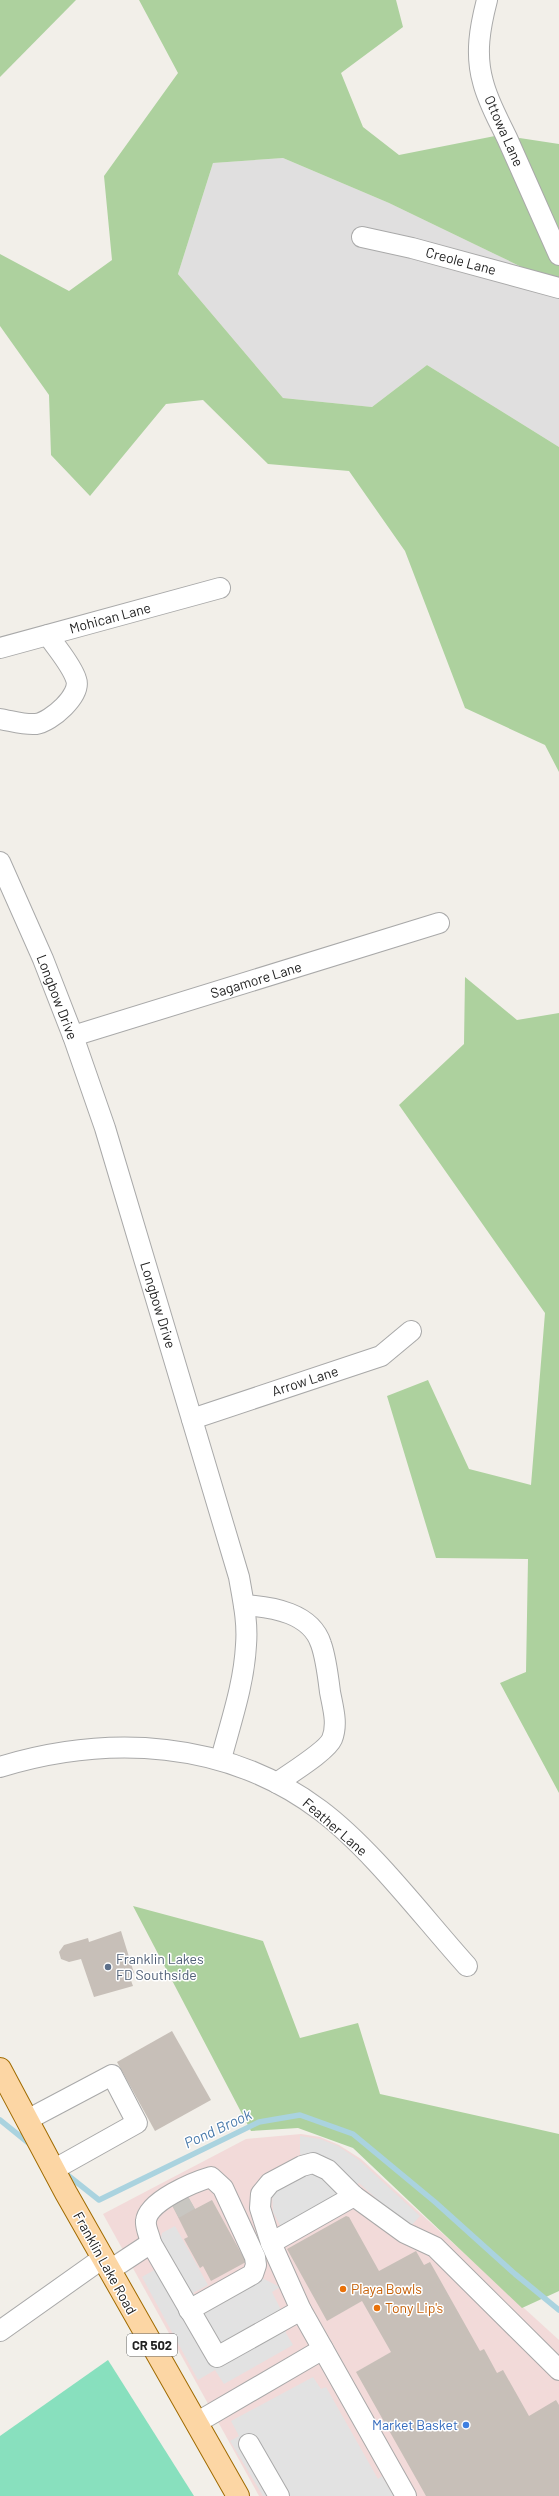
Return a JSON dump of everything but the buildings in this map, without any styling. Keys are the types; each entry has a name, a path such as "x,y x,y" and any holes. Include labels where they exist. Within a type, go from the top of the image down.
{"main road":[{"name":"Franklin Lake Road","path":"0,2069 22,2111 70,2161 66,2193 238,2496"}],"street":[{"name":"Ottowa Lane","path":"487,0 480,30 479,55 482,81 491,108 503,129 559,256"},
{"name":"Creole Lane","path":"362,237 412,248 559,288"},
{"name":"Mohican Lane","path":"0,648 220,588"},
{"path":"0,719 25,724 38,723 71,700 77,690 76,679 48,635"},
{"name":"Longbow Drive","path":"0,862 43,959 73,1036 105,1128 239,1577 244,1605 247,1644 242,1679 221,1759"},
{"name":"Sagamore Lane","path":"73,1036 439,923"},
{"name":"Arrow Lane","path":"192,1419 381,1356 411,1331"},
{"path":"244,1605 264,1607 292,1614 306,1622 321,1643 329,1681 336,1725 331,1741 314,1757 277,1783"},
{"name":"Feather Lane","path":"0,1767 29,1758 74,1750 120,1747 170,1749 221,1759 254,1771 277,1783 320,1810 354,1840 467,1966"},
{"path":"22,2111 58,2103 112,2075 137,2123 70,2161"},
{"path":"406,2496 301,2310 271,2243 260,2208 261,2194 270,2182 302,2166 313,2163 328,2170 354,2196 405,2233 435,2247 559,2370"},
{"path":"189,2310 253,2274 256,2266 255,2257 223,2188 211,2177 197,2181 153,2206 146,2221 151,2243 189,2310 216,2357 301,2310"},
{"path":"151,2243 154,2220 211,2187 223,2188"},
{"path":"271,2243 354,2196"},
{"path":"0,2331 106,2264 151,2243"},
{"path":"196,2422 323,2349"},
{"path":"249,2444 279,2496"}],"shaded area":[{"path":"283,158 389,203 559,285 559,447 427,365 372,407 283,398 178,274 213,163"},
{"path":"301,2134 320,2137 339,2145 361,2159 559,2340 559,2496 259,2496 103,2214 246,2139"},
{"path":"300,2136 320,2139 338,2146 359,2160 420,2216 409,2228 359,2183 281,2227 273,2212 272,2192 305,2173 300,2153"},
{"path":"175,2226 208,2285 193,2293 200,2298 248,2271 280,2287 272,2292 281,2310 286,2333 293,2345 224,2384 215,2370 198,2380 142,2277 156,2269 162,2233"},
{"path":"313,2377 321,2389 326,2387 378,2479 382,2476 394,2496 263,2496 230,2441 239,2436 231,2421"}],"green space":[{"path":"0,0 76,0 0,77"},
{"path":"139,0 396,0 403,27 341,73 363,127 399,155 500,135 559,144 559,285 389,203 283,158 213,163 178,274 283,398 372,407 427,365 559,447 559,772 545,745 465,708 405,551 349,471 268,464 203,400 166,404 90,496 51,455 49,395 0,326 0,254 69,291 112,260 104,176 178,73"},
{"path":"465,977 517,1020 559,1013 559,1793 500,1683 526,1672 528,1559 436,1558 387,1396 428,1380 469,1469 531,1485 545,1313 399,1105 464,1044"},
{"path":"133,1906 263,1941 300,2038 358,2023 380,2094 559,2134 559,2291 522,2308 353,2148 298,2128 251,2131"},
{"path":"108,2360 194,2496 0,2496 0,2436"}],"waterway":[{"name":"Pond Brook","path":"65,2173 99,2200 259,2122 300,2115 353,2134 435,2202 515,2274 559,2310"},
{"name":"Pond Brook","path":"0,2120 31,2145"}],"tunnel":[{"path":"174,2209 190,2200"}],"place":[{"name":"Franklin Lakes FD Southside","path":"108,1967"},
{"name":"Playa Bowls","path":"343,2289"},
{"name":"Tony Lip's","path":"377,2308"},
{"name":"Market Basket","path":"466,2425"}]}
